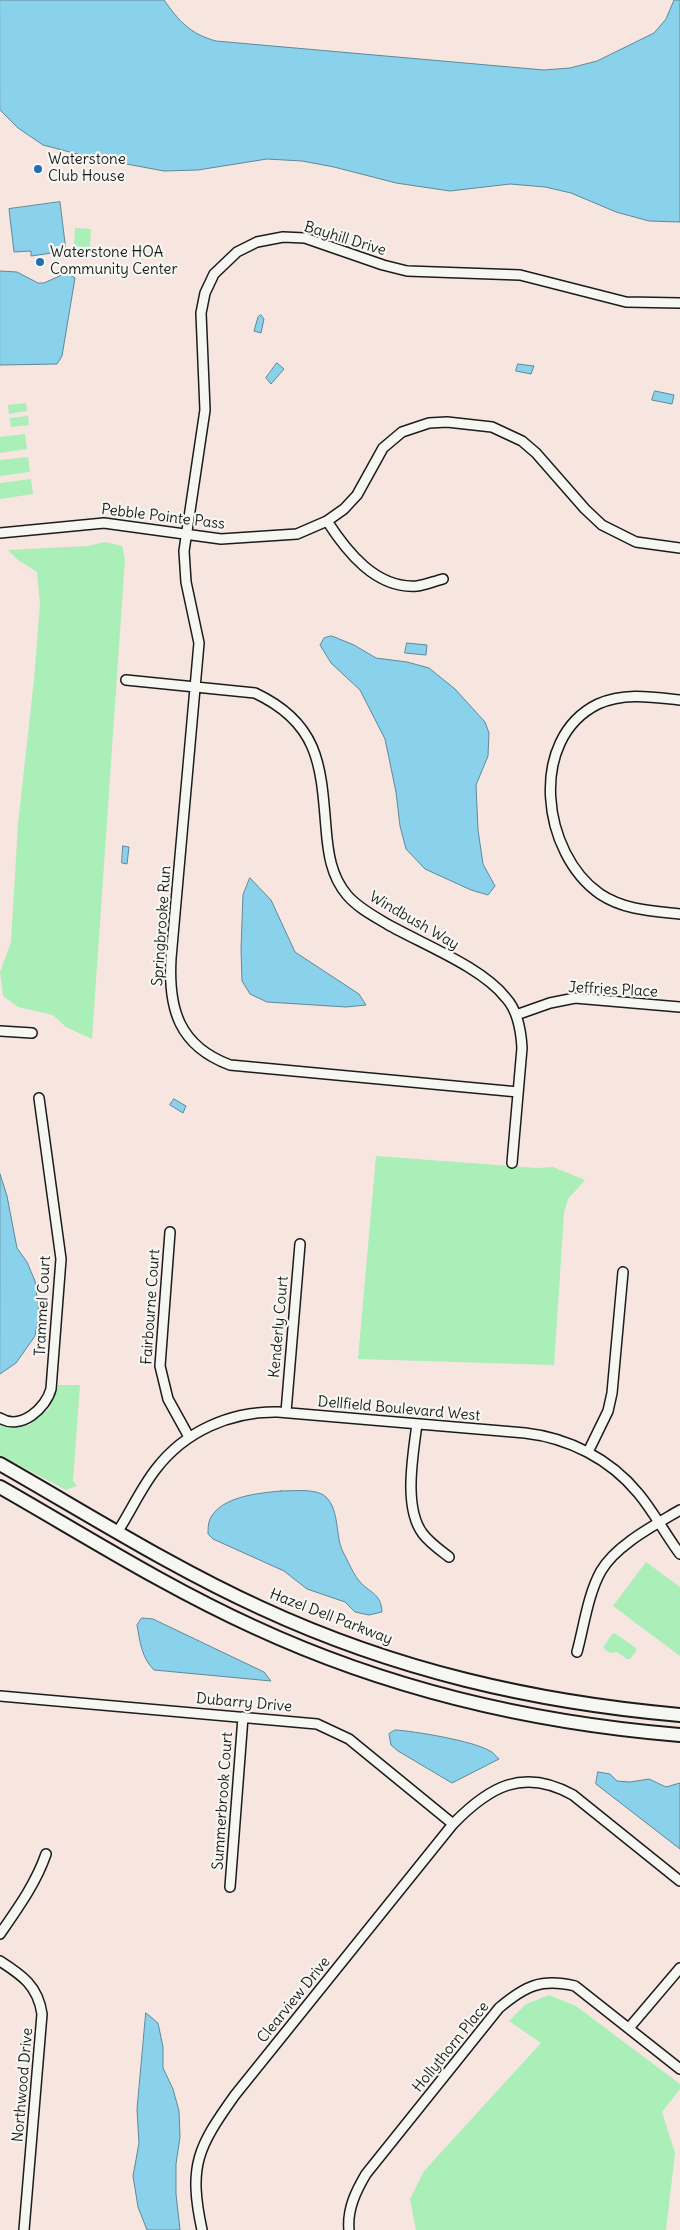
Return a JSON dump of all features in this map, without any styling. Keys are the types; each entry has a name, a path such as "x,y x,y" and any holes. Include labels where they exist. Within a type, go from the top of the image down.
{"main road":[{"name":"Hazel Dell Parkway","path":"0,1464 189,1572 260,1608 311,1630 392,1659 522,1694 612,1708 680,1715"},
{"path":"0,1487 192,1596 254,1627 334,1660 424,1690 497,1708 571,1722 680,1735"}],"street":[{"name":"Bayhill Drive","path":"187,534 205,410 200,313 205,293 214,274 237,252 257,242 283,236 305,238 383,265 407,271 520,276 626,302 680,303"},
{"name":"Pebble Pointe Pass","path":"0,533 104,523 221,539 281,536 312,529 344,509 357,495 384,448 402,432 429,423 473,424 504,431 522,441 536,452 585,509 602,525 636,542 680,548"},
{"path":"327,521 353,556 375,574 393,582 412,586 443,579"},
{"name":"Springbrooke Run","path":"187,534 184,566 198,634 170,980 175,1014 183,1030 206,1054 230,1065 518,1092"},
{"name":"Windbush Way","path":"126,680 255,693 273,702 300,724 308,735 316,756 324,801 328,855 333,873 340,887 352,901 371,914 487,980 507,998 516,1015 522,1048 512,1163"},
{"path":"680,700 624,696 599,704 583,713 569,727 558,746 553,761 551,781 553,812 562,849 573,868 584,880 599,893 622,905 643,911 680,914"},
{"name":"Jeffries Place","path":"516,1015 550,1002 575,998 680,1007"},
{"path":"0,1031 32,1033"},
{"name":"Trammel Court","path":"0,1418 10,1422 28,1418 45,1404 51,1389 61,1270 56,1218 39,1098"},
{"name":"Fairbourne Court","path":"170,1232 160,1338 160,1366 168,1400 189,1437"},
{"name":"Kenderly Court","path":"286,1412 300,1244"},
{"path":"588,1452 608,1411 612,1393 623,1272"},
{"name":"Dellfield Boulevard West","path":"118,1531 157,1468 189,1437 216,1423 240,1416 263,1412 286,1412 535,1434 561,1441 602,1460 631,1485 680,1554"},
{"path":"417,1424 411,1491 412,1508 417,1524 424,1536 449,1557"},
{"path":"577,1652 596,1584 603,1568 622,1548 680,1510"},
{"name":"Dubarry Drive","path":"0,1696 317,1724 334,1730 349,1739 450,1828"},
{"name":"Summerbrook Court","path":"230,1888 243,1717"},
{"name":"Clearview Drive","path":"202,2230 196,2201 197,2166 202,2147 212,2128 235,2095 450,1828 472,1804 494,1789 520,1783 552,1785 573,1795 680,1881"},
{"path":"0,1934 25,1897 40,1870 46,1854"},
{"name":"Northwood Drive","path":"0,1960 33,1986 38,1996 42,2014 24,2230"},
{"path":"629,2028 680,1968"},
{"name":"Hollythorn Place","path":"349,2230 350,2210 355,2192 366,2174 499,2008 518,1994 542,1982 559,1982 575,1986 680,2069"}],"green space":[{"path":"75,228 91,229 90,248 74,246"},
{"path":"26,403 27,411 9,414 8,405"},
{"path":"28,416 29,425 11,427 10,418"},
{"path":"25,434 27,449 0,453 0,437"},
{"path":"28,457 30,472 0,476 0,460"},
{"path":"31,479 33,494 0,499 0,483"},
{"path":"105,542 122,546 125,559 92,1039 66,1027 53,1015 18,1007 3,996 0,972 11,942 18,824 34,680 40,604 37,572 18,560 8,550 88,546"},
{"path":"376,1156 537,1168 553,1167 585,1180 568,1199 564,1213 554,1365 358,1359"},
{"path":"58,1385 80,1385 73,1481 77,1486 66,1490 0,1455 0,1423 29,1425 49,1409"},
{"path":"646,1562 680,1587 680,1656 613,1606"},
{"path":"612,1634 616,1634 636,1648 630,1659 617,1652 610,1653 604,1649"},
{"path":"549,1995 576,2006 680,2084 680,2089 662,2112 675,2153 666,2230 416,2230 410,2199 424,2171 541,2043 509,2021 526,2004"}],"water":[{"path":"0,0 164,0 186,26 199,35 216,41 544,70 570,68 597,61 654,33 666,19 674,0 680,0 680,222 649,221 616,212 571,193 545,187 510,184 450,191 396,183 302,161 267,159 198,170 164,171 89,157 43,145 18,128 0,110"},
{"path":"60,202 66,251 31,256 31,251 14,252 9,209"},
{"path":"0,271 17,272 38,283 44,283 66,273 75,278 62,356 57,364 0,365"},
{"path":"261,315 264,319 261,333 254,331 258,317"},
{"path":"277,363 284,369 271,384 266,378"},
{"path":"518,364 534,366 531,374 516,371"},
{"path":"655,391 674,395 672,404 652,400"},
{"path":"332,636 354,645 376,658 407,662 429,668 455,689 485,722 489,733 488,756 476,785 478,830 483,864 495,886 488,895 471,890 425,869 406,849 400,826 396,792 385,739 360,690 331,663 320,645 324,638"},
{"path":"407,643 427,645 426,655 405,653"},
{"path":"123,846 129,847 127,864 122,863"},
{"path":"250,878 271,900 295,952 359,994 366,1005 346,1007 267,1002 250,994 242,981 241,949 243,895"},
{"path":"174,1099 186,1106 183,1113 170,1105"},
{"path":"0,1174 7,1196 17,1248 27,1262 35,1281 39,1313 35,1336 16,1363 0,1374"},
{"path":"281,1491 311,1491 326,1497 333,1509 343,1552 358,1580 380,1601 382,1612 369,1615 355,1612 345,1602 307,1589 284,1571 213,1539 208,1534 210,1519 215,1511 223,1505 242,1497"},
{"path":"142,1618 153,1619 264,1672 271,1681 154,1670 146,1660 140,1643 137,1625"},
{"path":"395,1730 458,1740 482,1747 499,1759 452,1783 391,1745 389,1734"},
{"path":"598,1772 610,1774 617,1781 630,1782 649,1779 666,1787 680,1783 680,1849 596,1784"},
{"path":"146,2013 158,2023 163,2047 163,2068 173,2089 179,2111 180,2137 176,2164 176,2194 180,2230 147,2230 138,2207 133,2176 139,2143 137,2110"}],"place":[{"name":"Waterstone Club House","path":"38,169"},
{"name":"Waterstone HOA Community Center","path":"40,262"}]}
